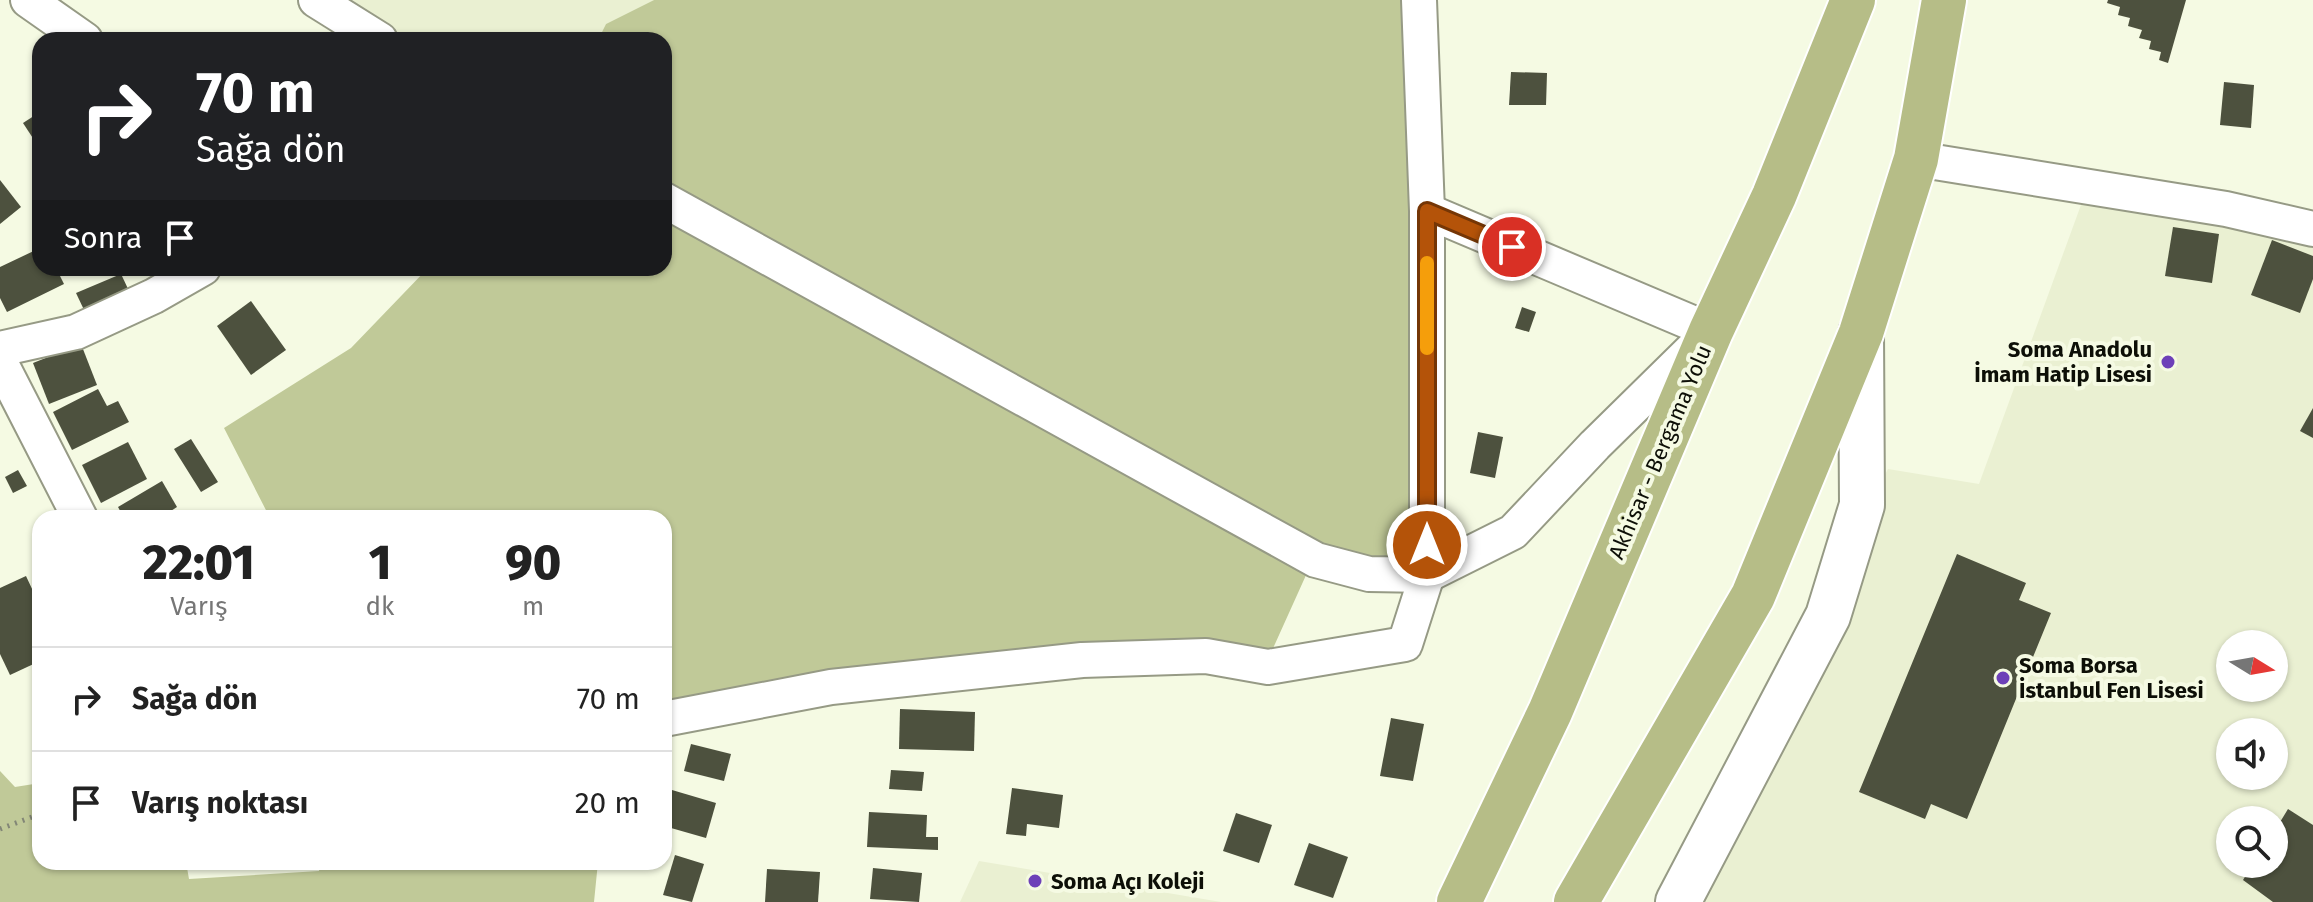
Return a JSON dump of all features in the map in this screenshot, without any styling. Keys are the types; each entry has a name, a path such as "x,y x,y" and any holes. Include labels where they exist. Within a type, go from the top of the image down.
{"main road":[{"name":"Akhisar - Bergama Yolu","path":"1459,902 1550,712 1711,331 1774,196 1853,0"},
{"path":"1576,902 1753,596 1861,333 1916,159 1944,0"}],"street":[{"path":"28,0 74,32"},
{"path":"316,0 367,32"},
{"path":"672,717 831,687 1082,660 1206,656 1268,667 1405,644 1427,575 1427,211 1419,0"},
{"path":"1916,159 2226,209 2313,229"},
{"path":"672,204 1316,560 1369,574 1427,575 1513,532 1711,331 1427,211"},
{"path":"0,349 76,332 189,276"},
{"path":"1678,902 1828,616 1862,505 1861,333"},
{"path":"0,362 76,510"}],"path":[{"path":"0,829 32,817"}],"shaded area":[{"path":"326,0 654,0 606,24 602,32 377,32"},
{"name":"Soma Borsa İstanbul Fen Lisesi","path":"2089,183 2313,240 2313,902 1656,902 1888,469 1979,484"},
{"name":"Soma Açı Koleji","path":"979,861 1221,902 960,902"}],"green space":[{"path":"654,0 1413,0 1421,569 1316,553 1270,655 672,711 672,510 266,510 224,428 351,348 420,276 672,276 672,32 602,32 606,24"},
{"path":"0,771 15,787 32,784 32,870 187,870 189,879 319,870 597,870 594,902 0,902"}],"building":[{"path":"2108,0 2186,0 2168,63 2159,60 2161,52 2149,49 2151,41 2139,38 2142,30 2128,26 2130,18 2118,15 2120,7 2107,3"},
{"path":"1511,72 1547,73 1546,105 1509,105"},
{"path":"2224,82 2254,85 2251,128 2220,125"},
{"path":"32,117 32,137 23,123"},
{"path":"0,180 21,207 0,224"},
{"path":"2173,227 2219,234 2212,283 2165,276"},
{"path":"2272,240 2313,256 2313,279 2300,313 2251,295"},
{"path":"32,252 32,276 60,276 64,284 7,312 0,298 0,267"},
{"path":"122,276 130,293 85,312 76,293"},
{"path":"251,301 286,350 251,375 217,326"},
{"path":"1522,307 1536,312 1529,332 1515,328"},
{"path":"81,344 97,385 49,404 33,363"},
{"path":"98,389 107,406 118,401 129,422 72,450 53,412"},
{"path":"2313,408 2313,438 2300,431"},
{"path":"1478,432 1503,437 1495,478 1470,473"},
{"path":"191,439 218,482 201,492 174,449"},
{"path":"128,442 147,479 101,503 82,465"},
{"path":"18,470 27,486 13,493 5,477"},
{"path":"162,481 177,507 172,510 120,510 118,507"},
{"path":"1957,554 2026,583 2019,600 2051,613 1967,819 1931,804 1925,819 1859,792"},
{"path":"26,576 32,589 32,665 10,675 0,654 0,588"},
{"path":"900,709 975,712 974,751 899,749"},
{"path":"1391,718 1424,724 1413,781 1380,776"},
{"path":"691,744 731,754 724,781 684,771"},
{"path":"891,770 924,772 922,791 889,789"},
{"path":"1012,788 1063,795 1059,828 1027,824 1026,836 1006,834"},
{"path":"672,790 716,803 706,838 672,828"},
{"path":"2288,809 2313,825 2313,902 2273,902 2243,880 2288,878"},
{"path":"869,812 927,815 926,837 938,837 938,850 867,847"},
{"path":"1236,813 1272,825 1259,863 1223,851"},
{"path":"1309,843 1348,857 1333,898 1294,885"},
{"path":"675,855 704,864 692,902 663,895"},
{"path":"873,868 922,873 919,902 870,899"},
{"path":"767,869 820,872 818,902 765,902"}],"slow traffic":[{"path":"1427,263 1427,348"}],"place":[{"name":"Soma Anadolu İmam Hatip Lisesi","path":"2168,362"},
{"name":"Soma Borsa İstanbul Fen Lisesi","path":"2003,678"},
{"name":"Soma Açı Koleji","path":"1035,881"}],"route":[{"path":"1427,545 1427,211 1512,247"}]}
